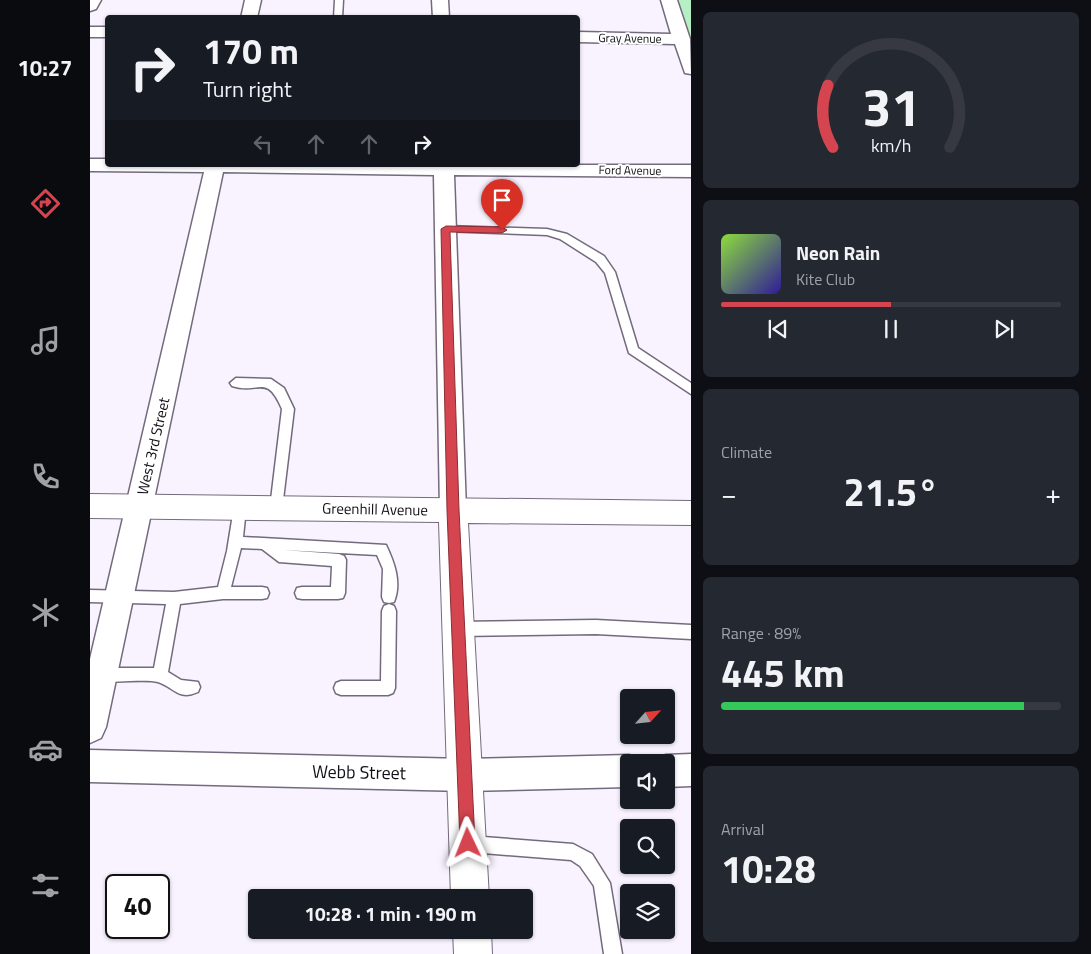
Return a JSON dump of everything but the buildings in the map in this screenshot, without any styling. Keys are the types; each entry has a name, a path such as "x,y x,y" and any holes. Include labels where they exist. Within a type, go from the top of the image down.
{"street":[{"path":"90,6 93,0"},
{"path":"250,15 252,0"},
{"path":"440,0 441,15"},
{"path":"669,0 691,69"},
{"path":"90,32 105,32"},
{"name":"Gray Avenue","path":"580,37 682,39"},
{"name":"Ford Avenue","path":"90,165 105,165"},
{"name":"West 3rd Street","path":"90,727 215,167"},
{"path":"444,167 453,510 470,889"},
{"name":"Ford Avenue","path":"493,167 691,171"},
{"name":"Greenhill Avenue","path":"90,506 691,512"},
{"name":"Webb Street","path":"90,766 465,775 620,772"},
{"path":"675,771 691,770"},
{"path":"472,939 473,954"}],"lane":[{"path":"338,15 339,0"},
{"path":"446,229 547,232 563,236 600,259 610,272 633,350 691,389"},
{"path":"236,383 267,382 280,391 288,409 276,508"},
{"path":"223,593 240,508"},
{"path":"234,542 381,549 390,569 388,688 341,688"},
{"path":"264,543 278,556 339,560 338,593 302,593"},
{"path":"90,596 174,598 223,593 262,593"},
{"path":"160,675 174,598"},
{"path":"458,629 596,627 691,632"},
{"path":"102,675 160,675 179,687 193,687"},
{"path":"468,843 573,852 586,860 602,883 612,954"}],"green space":[{"path":"669,0 691,0 691,70"}],"route":[{"path":"468,843 453,510 446,229 502,230"}]}
